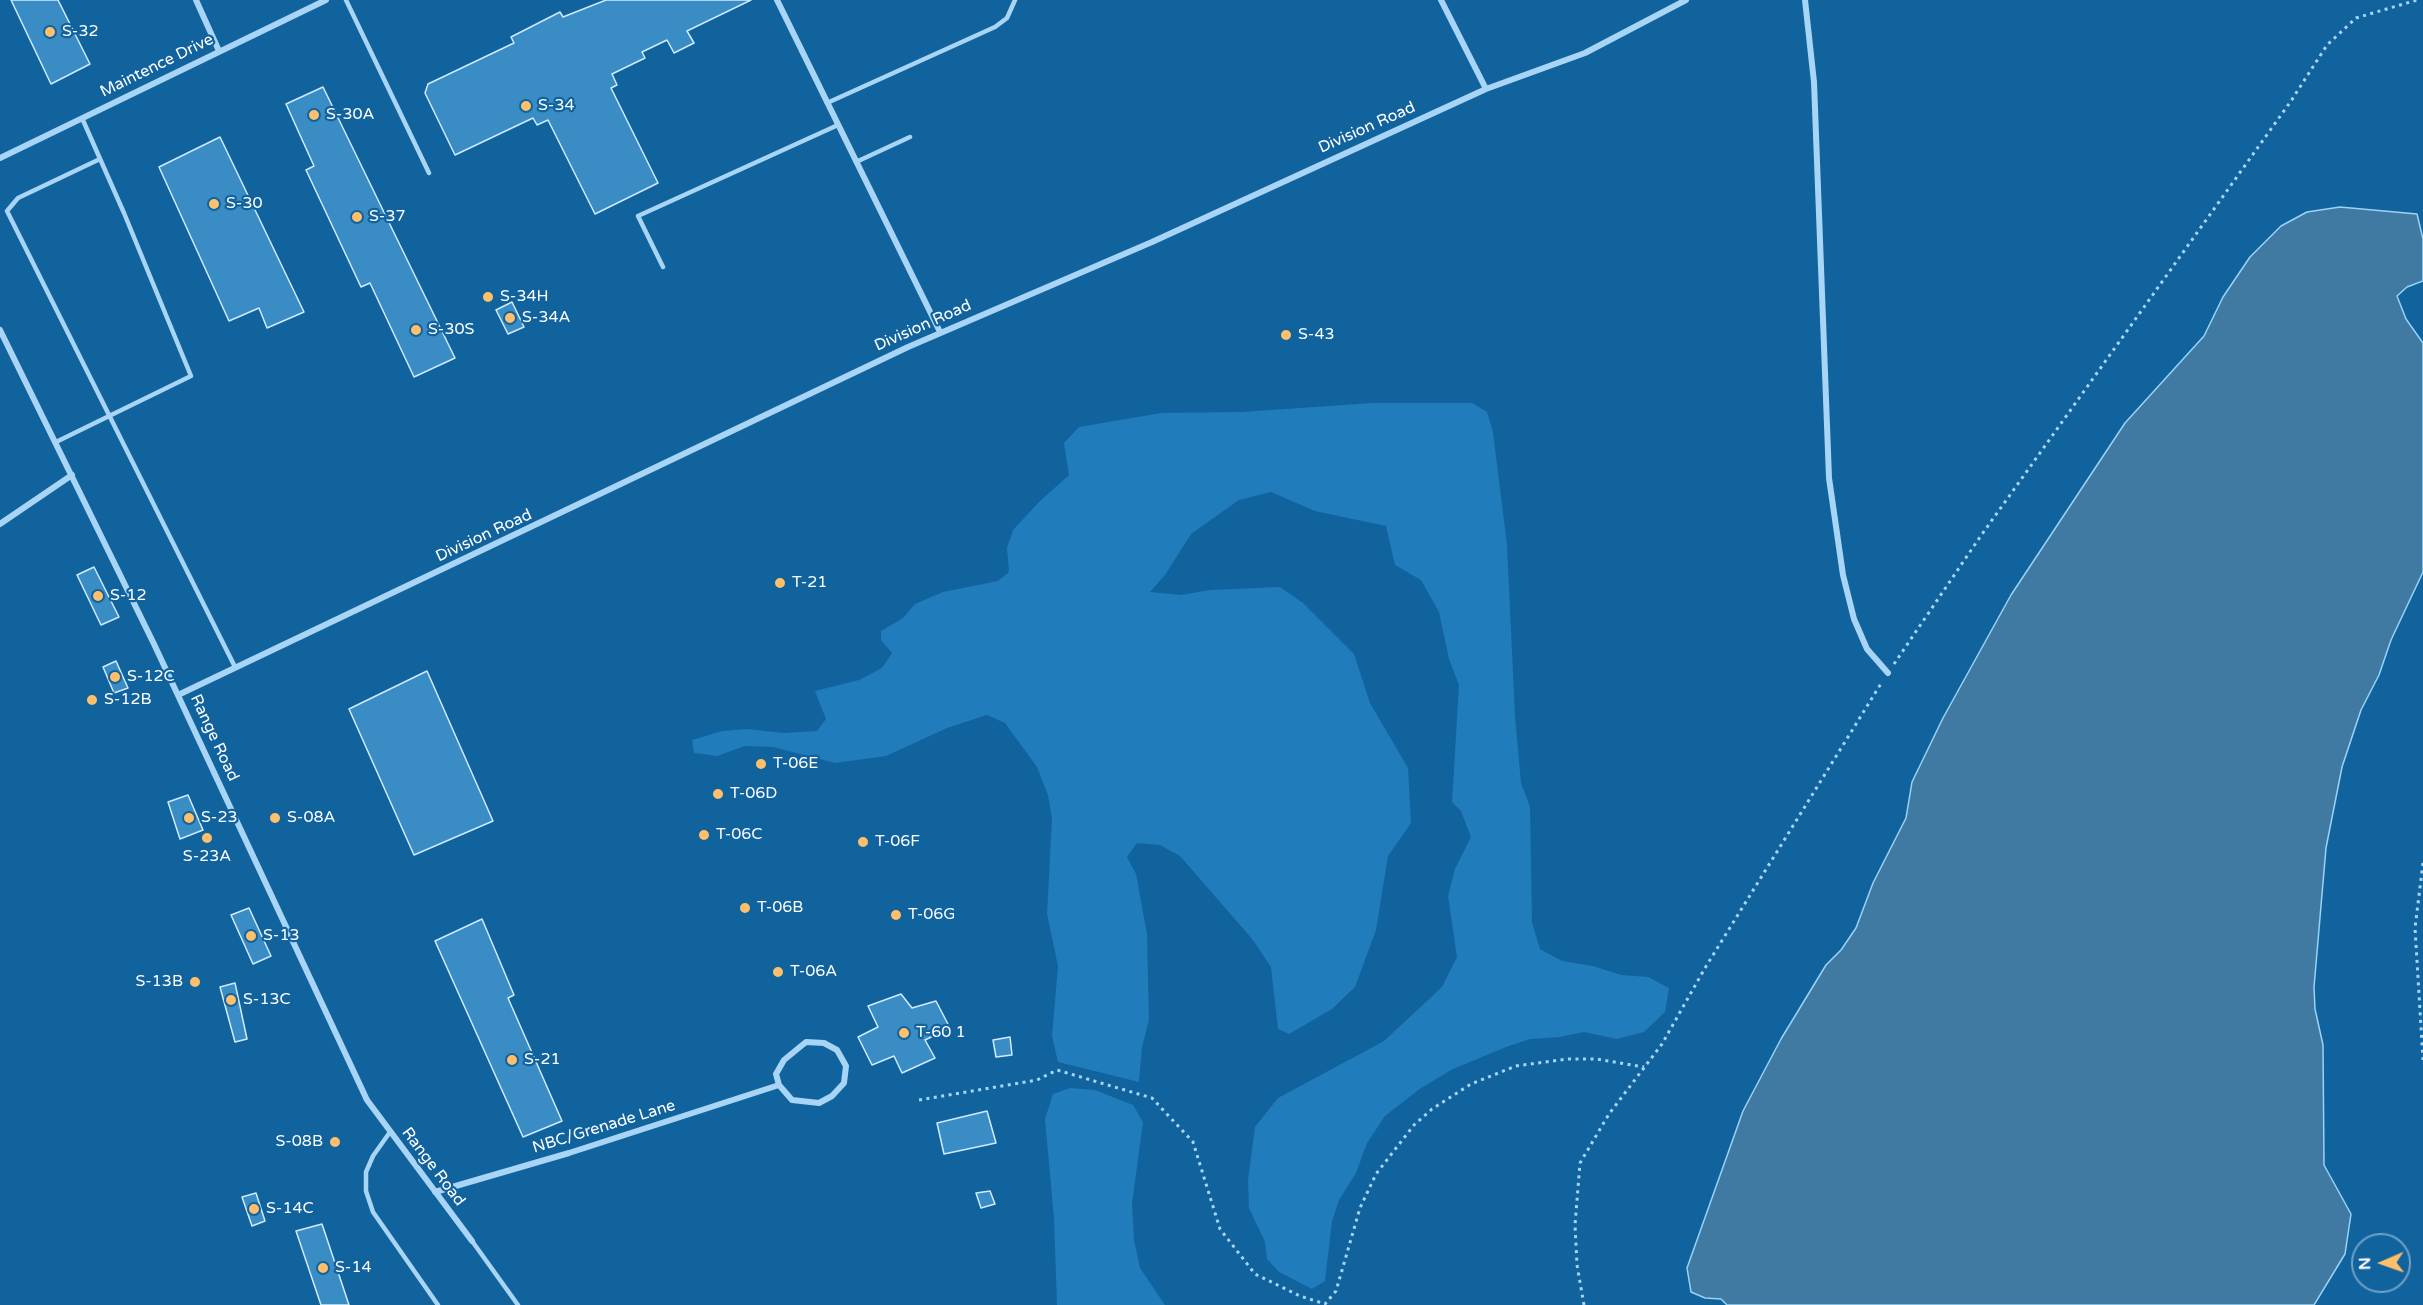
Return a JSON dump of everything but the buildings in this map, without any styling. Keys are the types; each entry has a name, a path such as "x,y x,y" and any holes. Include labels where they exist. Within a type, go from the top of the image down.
{"street":[{"path":"196,0 219,51"},
{"name":"Maintence Drive","path":"0,158 326,0"},
{"path":"777,0 940,333"},
{"path":"1441,0 1486,89"},
{"name":"Division Road","path":"178,694 532,528 762,414 940,333 1152,242 1486,89 1585,53 1686,0"},
{"path":"1805,0 1814,82 1829,478 1843,575 1854,619 1867,649 1888,673"},
{"name":"Range Road","path":"0,330 178,694 367,1100 472,1241"},
{"path":"0,524 72,475"},
{"path":"806,1042 824,1042 837,1050 846,1066 844,1083 832,1096 819,1103 792,1100 779,1085 776,1074 784,1060 806,1042"},
{"name":"NBC/Grenade Lane","path":"435,1192 569,1153 779,1085"}],"lane":[{"path":"346,0 429,172"},
{"path":"827,103 995,27 1007,18 1015,0"},
{"path":"56,442 191,376 82,118"},
{"path":"663,267 638,216 838,125"},
{"path":"856,162 910,136"},
{"path":"100,159 18,198 7,211 235,668"},
{"path":"390,1132 373,1156 366,1172 366,1191 373,1212 438,1305"},
{"path":"472,1241 518,1305"}],"path":[{"path":"1584,1305 1577,1265 1575,1225 1580,1163 1609,1114 1662,1044 1705,968 1888,673 1938,596 2290,101 2327,45 2356,18 2417,0"},
{"path":"2423,863 2415,927 2423,1060"},
{"path":"919,1100 1037,1080 1053,1070 1152,1098 1193,1142 1220,1229 1255,1274 1325,1304 1332,1299 1342,1273 1360,1208 1376,1174 1414,1125 1452,1094 1495,1073 1544,1061 1598,1059 1644,1067"}],"shaded area":[{"path":"2340,207 2417,214 2423,239 2423,281 2407,287 2397,296 2406,319 2423,343 2423,572 2391,640 2379,675 2361,710 2342,767 2326,848 2314,987 2315,1009 2323,1045 2324,1165 2351,1214 2345,1254 2314,1305 1727,1305 1721,1299 1705,1298 1691,1292 1687,1268 1743,1111 1781,1039 1826,965 1841,950 1856,928 1873,883 1906,818 1912,782 1943,718 2011,595 2125,423 2204,336 2223,297 2250,257 2281,226 2307,212"},
{"path":"1372,403 1472,403 1487,412 1493,432 1507,545 1515,716 1521,783 1530,807 1532,923 1540,949 1562,961 1593,966 1621,975 1648,977 1669,988 1665,1012 1644,1032 1617,1039 1584,1032 1560,1037 1530,1039 1453,1069 1421,1088 1385,1116 1367,1143 1356,1173 1339,1200 1332,1221 1325,1281 1312,1289 1279,1272 1267,1259 1265,1242 1249,1208 1248,1180 1255,1127 1278,1098 1384,1041 1442,987 1457,957 1448,896 1455,869 1471,837 1461,811 1452,802 1459,685 1449,659 1439,612 1421,580 1395,565 1386,526 1315,511 1271,492 1239,500 1191,534 1165,575 1150,592 1181,595 1210,590 1280,587 1303,603 1354,654 1370,703 1408,768 1411,823 1388,856 1376,930 1355,987 1332,1009 1289,1034 1278,1029 1271,967 1253,940 1180,856 1160,845 1137,843 1127,857 1136,874 1147,934 1149,1020 1142,1047 1139,1082 1058,1062 1052,1036 1058,966 1047,914 1052,819 1048,795 1037,767 1005,723 987,715 947,728 886,756 835,763 773,747 745,746 717,756 694,753 692,740 722,731 747,729 784,733 817,731 826,719 815,691 859,680 882,668 892,653 881,640 881,631 903,618 915,604 943,592 998,581 1009,572 1007,548 1013,530 1069,475 1064,443 1079,427 1161,413 1242,412"},
{"path":"1070,1088 1095,1090 1133,1105 1143,1122 1132,1204 1134,1240 1140,1268 1165,1305 1057,1305 1054,1219 1045,1119 1053,1094"}],"place":[{"name":"S-32","path":"50,32"},
{"name":"S-34","path":"526,106"},
{"name":"S-30A","path":"314,115"},
{"name":"S-30","path":"214,204"},
{"name":"S-37","path":"357,217"},
{"name":"S-34H","path":"488,297"},
{"name":"S-34A","path":"510,318"},
{"name":"S-30S","path":"416,330"},
{"name":"S-43","path":"1286,335"},
{"name":"T-21","path":"780,583"},
{"name":"S-12","path":"98,596"},
{"name":"S-12C","path":"115,677"},
{"name":"S-12B","path":"92,700"},
{"name":"T-06E","path":"761,764"},
{"name":"T-06D","path":"718,794"},
{"name":"S-23","path":"189,818"},
{"name":"S-08A","path":"275,818"},
{"name":"T-06C","path":"704,835"},
{"name":"S-23A","path":"207,838"},
{"name":"T-06F","path":"863,842"},
{"name":"T-06B","path":"745,908"},
{"name":"T-06G","path":"896,915"},
{"name":"S-13","path":"251,936"},
{"name":"T-06A","path":"778,972"},
{"name":"S-13B","path":"195,982"},
{"name":"S-13C","path":"231,1000"},
{"name":"T-60 1","path":"904,1033"},
{"name":"S-21","path":"512,1060"},
{"name":"S-08B","path":"335,1142"},
{"name":"S-14C","path":"254,1209"},
{"name":"S-14","path":"323,1268"}]}
